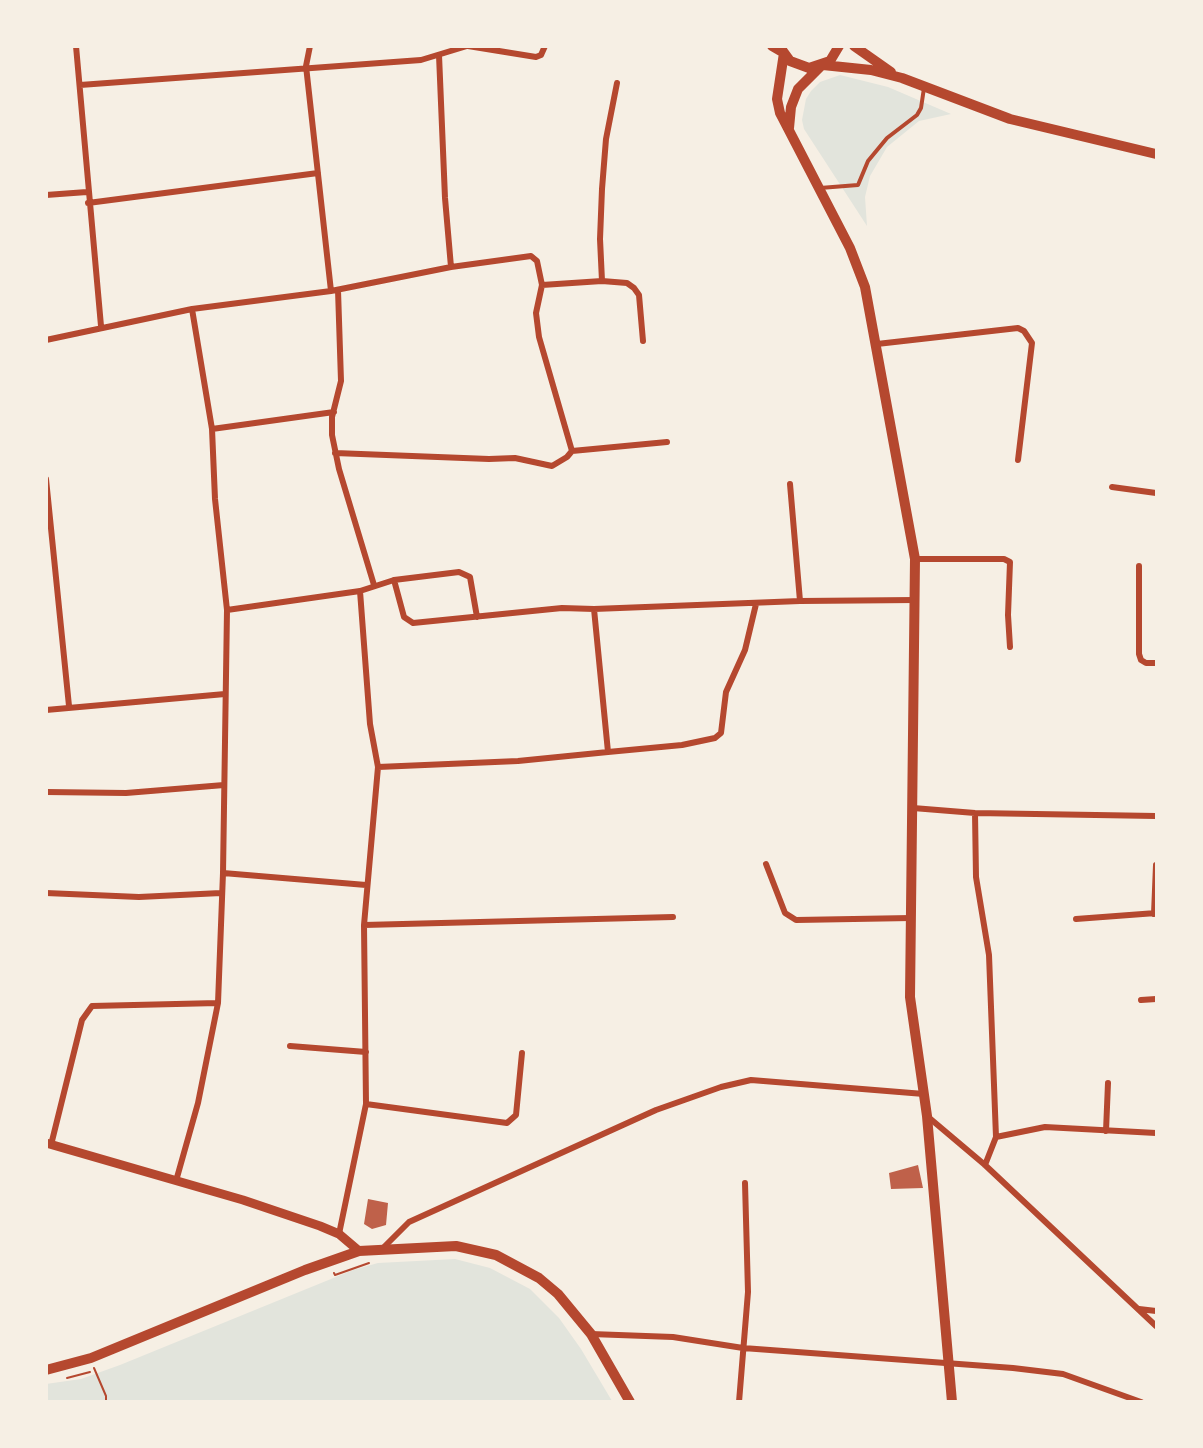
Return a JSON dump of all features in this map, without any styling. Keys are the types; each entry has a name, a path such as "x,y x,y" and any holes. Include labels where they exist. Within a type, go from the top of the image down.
{"main road":[{"path":"772,46 782,50 799,66 871,70 902,78 1010,119 1156,154"},
{"path":"789,131 794,99 805,80 837,53 839,46"},
{"path":"854,46 866,57 902,78"},
{"path":"782,50 777,99 789,131 850,248 865,287 915,559 910,997 925,1094 952,1401"},
{"path":"46,1370 91,1358 305,1270 359,1251 456,1246 496,1255 538,1278 558,1294 591,1334 630,1401"}],"street":[{"path":"76,46 87,192 101,326"},
{"path":"310,46 306,66 331,291"},
{"path":"80,85 306,66 413,60 467,46 536,57 541,55 545,46"},
{"path":"439,55 445,198 451,267"},
{"path":"602,281 600,239 602,189 606,139 617,83"},
{"path":"88,203 318,173"},
{"path":"46,195 87,192"},
{"path":"46,340 101,326 192,309 338,290 451,267 531,256 537,261 542,285 536,313 539,337 572,451"},
{"path":"542,285 602,281 627,284 639,295 643,341"},
{"path":"338,290 341,381 332,426 335,453 374,585"},
{"path":"176,1181 198,1102 218,1003 223,873 227,610 215,499 212,429 192,309"},
{"path":"877,344 1018,328 1024,331 1032,343 1018,460"},
{"path":"212,429 334,412"},
{"path":"335,453 423,455 445,458 515,458 552,466 572,451 667,442"},
{"path":"46,479 69,706"},
{"path":"790,484 800,601"},
{"path":"1112,487 1156,494"},
{"path":"915,559 1004,559 1010,562 1008,615 1010,647"},
{"path":"1139,566 1139,654 1146,663 1156,663"},
{"path":"227,610 360,591 394,580 465,573 470,577 477,617"},
{"path":"394,580 407,621 413,623 522,610 800,601 915,600"},
{"path":"339,1234 355,1166 366,1104 364,925 378,767 370,724 360,591"},
{"path":"378,767 518,761 682,745 715,738 721,733 726,692 745,650 756,604"},
{"path":"594,609 608,752"},
{"path":"46,710 69,706 225,694"},
{"path":"46,792 126,793 224,785"},
{"path":"913,808 975,813 1156,816"},
{"path":"975,813 976,877 989,955 996,1137 985,1165"},
{"path":"766,864 785,913 796,920 911,918"},
{"path":"1076,920 1155,914 1156,866"},
{"path":"223,873 366,885"},
{"path":"46,893 139,897 221,893"},
{"path":"364,925 673,917"},
{"path":"1142,1000 1156,999"},
{"path":"218,1003 92,1006 82,1020 49,1144 243,1200 339,1234 359,1251"},
{"path":"290,1046 366,1052"},
{"path":"366,1104 507,1123 516,1115 522,1053"},
{"path":"383,1248 409,1222 656,1110 721,1087 751,1080 925,1094"},
{"path":"1106,1131 1108,1083"},
{"path":"927,1116 985,1165 1156,1326"},
{"path":"996,1137 1045,1127 1156,1133"},
{"path":"739,1401 748,1292 745,1183"},
{"path":"1138,1309 1156,1311"},
{"path":"591,1334 673,1337 743,1348 1013,1368 1063,1374 1141,1401"}],"lane":[{"path":"819,188 858,185 868,161 887,138 917,115 921,108 924,87"}],"path":[{"path":"333,1272 335,1275 377,1261"},
{"path":"91,1358 106,1401"},
{"path":"57,1380 95,1370"}],"shaded area":[{"path":"840,75 888,87 951,114 919,121 887,147 870,176 865,197 867,226 804,129 802,120 806,99 811,91 820,82"},
{"path":"455,1259 490,1268 530,1289 559,1318 581,1349 612,1401 47,1402 46,1384 81,1379 120,1365 353,1270 378,1263"}],"building":[{"path":"918,1165 923,1188 891,1189 889,1173"},
{"path":"368,1199 388,1203 386,1225 372,1229 364,1224"}]}
